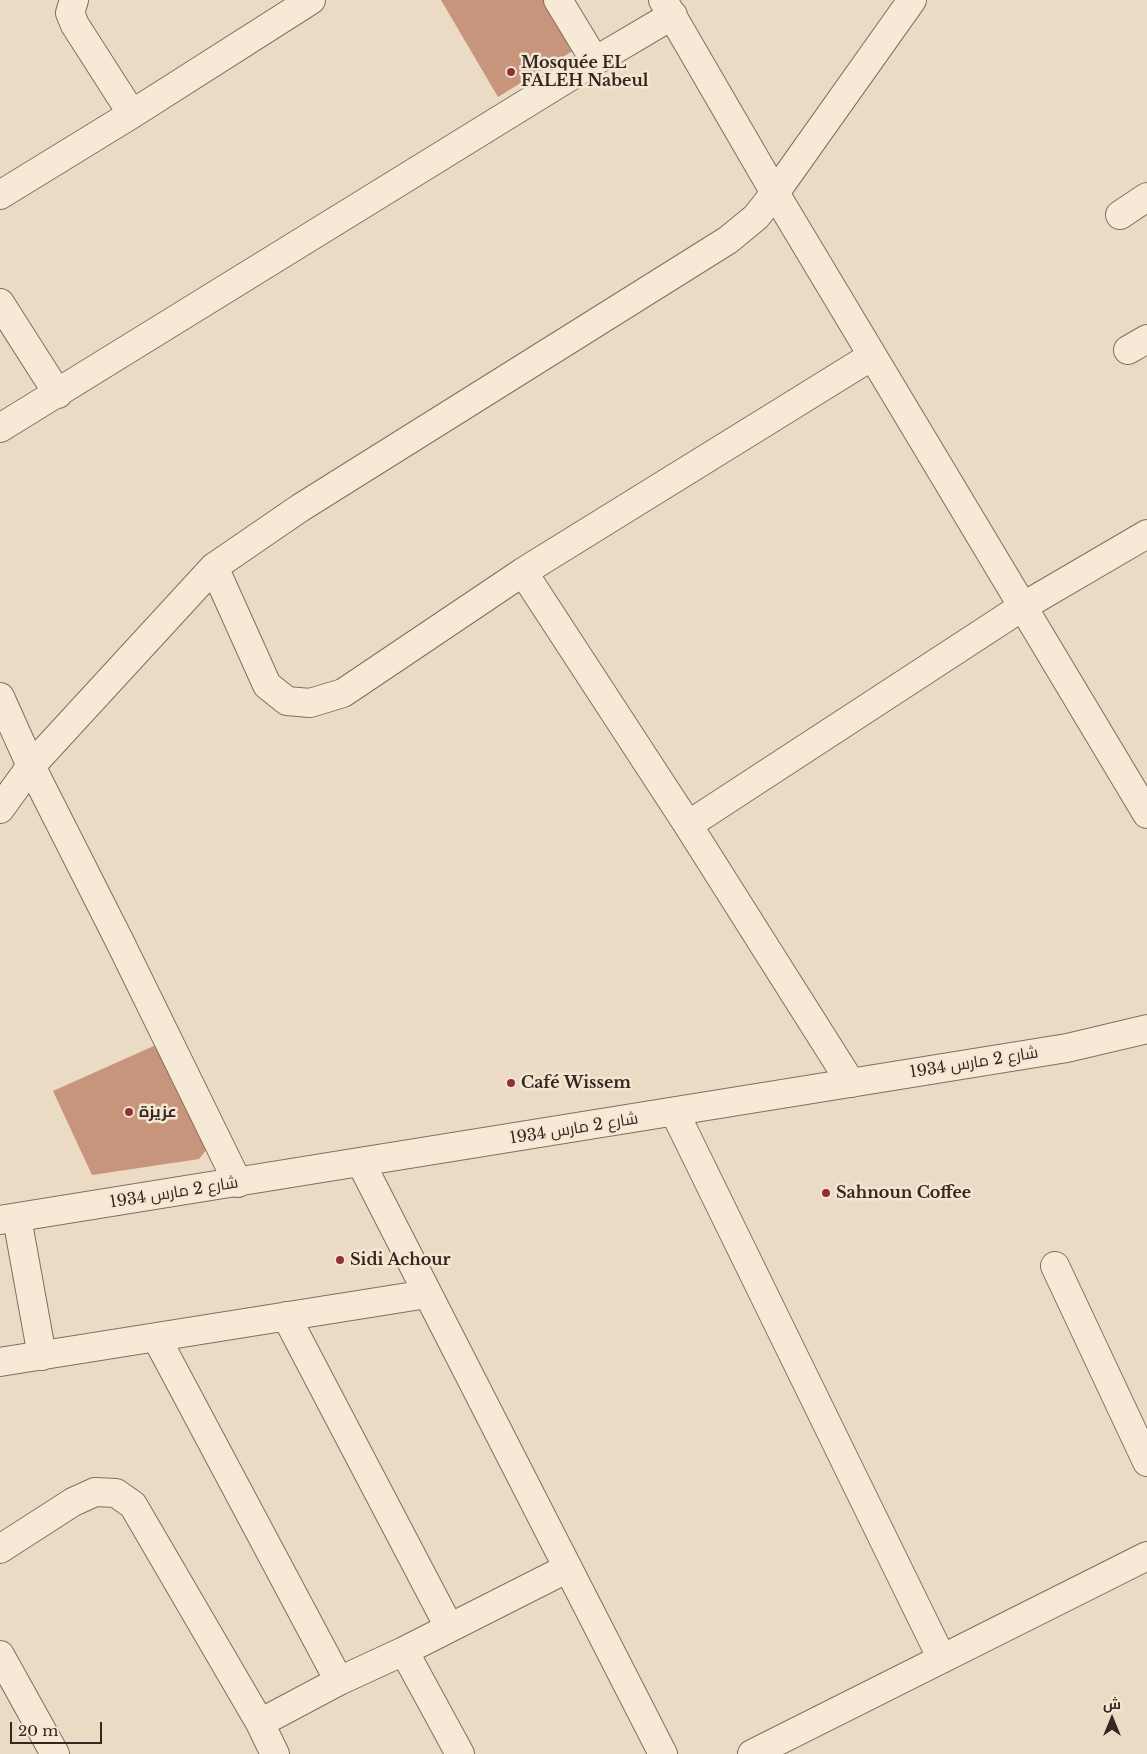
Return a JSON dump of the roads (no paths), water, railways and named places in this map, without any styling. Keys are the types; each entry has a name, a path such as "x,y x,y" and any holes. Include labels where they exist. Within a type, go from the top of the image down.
{"street":[{"path":"74,0 70,13 74,25 132,114"},
{"path":"0,195 311,0"},
{"path":"558,0 595,61"},
{"path":"0,809 31,766 214,567 300,508 728,240 756,217 912,0"},
{"path":"0,428 58,394 595,61 668,8 775,193 1147,813"},
{"path":"1120,215 1147,197"},
{"path":"0,303 58,394"},
{"path":"214,567 267,686 287,701 310,703 343,693 523,572 872,356"},
{"path":"688,825 1022,606 1147,534"},
{"path":"523,572 688,825 851,1084"},
{"path":"3,712 120,942 238,1183"},
{"name":"شارع 2 مارس 1934","path":"8,1219 675,1113 1067,1048 1147,1029"},
{"path":"675,1113 942,1659"},
{"path":"360,1163 663,1754"},
{"path":"8,1219 42,1356"},
{"path":"1054,1266 1147,1462"},
{"path":"0,1362 427,1294"},
{"path":"286,1316 450,1626"},
{"path":"156,1337 339,1681"},
{"path":"0,1549 73,1502 95,1492 116,1493 133,1505 260,1723 275,1754"},
{"path":"752,1754 1147,1556"},
{"path":"260,1723 339,1681 404,1651 450,1626 568,1568"},
{"path":"404,1651 460,1754"},
{"path":"0,1656 56,1754"}],"place":[{"name":"Mosquée EL FALEH Nabeul","path":"511,72"},
{"name":"Café Wissem","path":"511,1083"},
{"name":"عزيزة","path":"129,1112"},
{"name":"Sahnoun Coffee","path":"826,1193"},
{"name":"Sidi Achour","path":"340,1260"}]}
